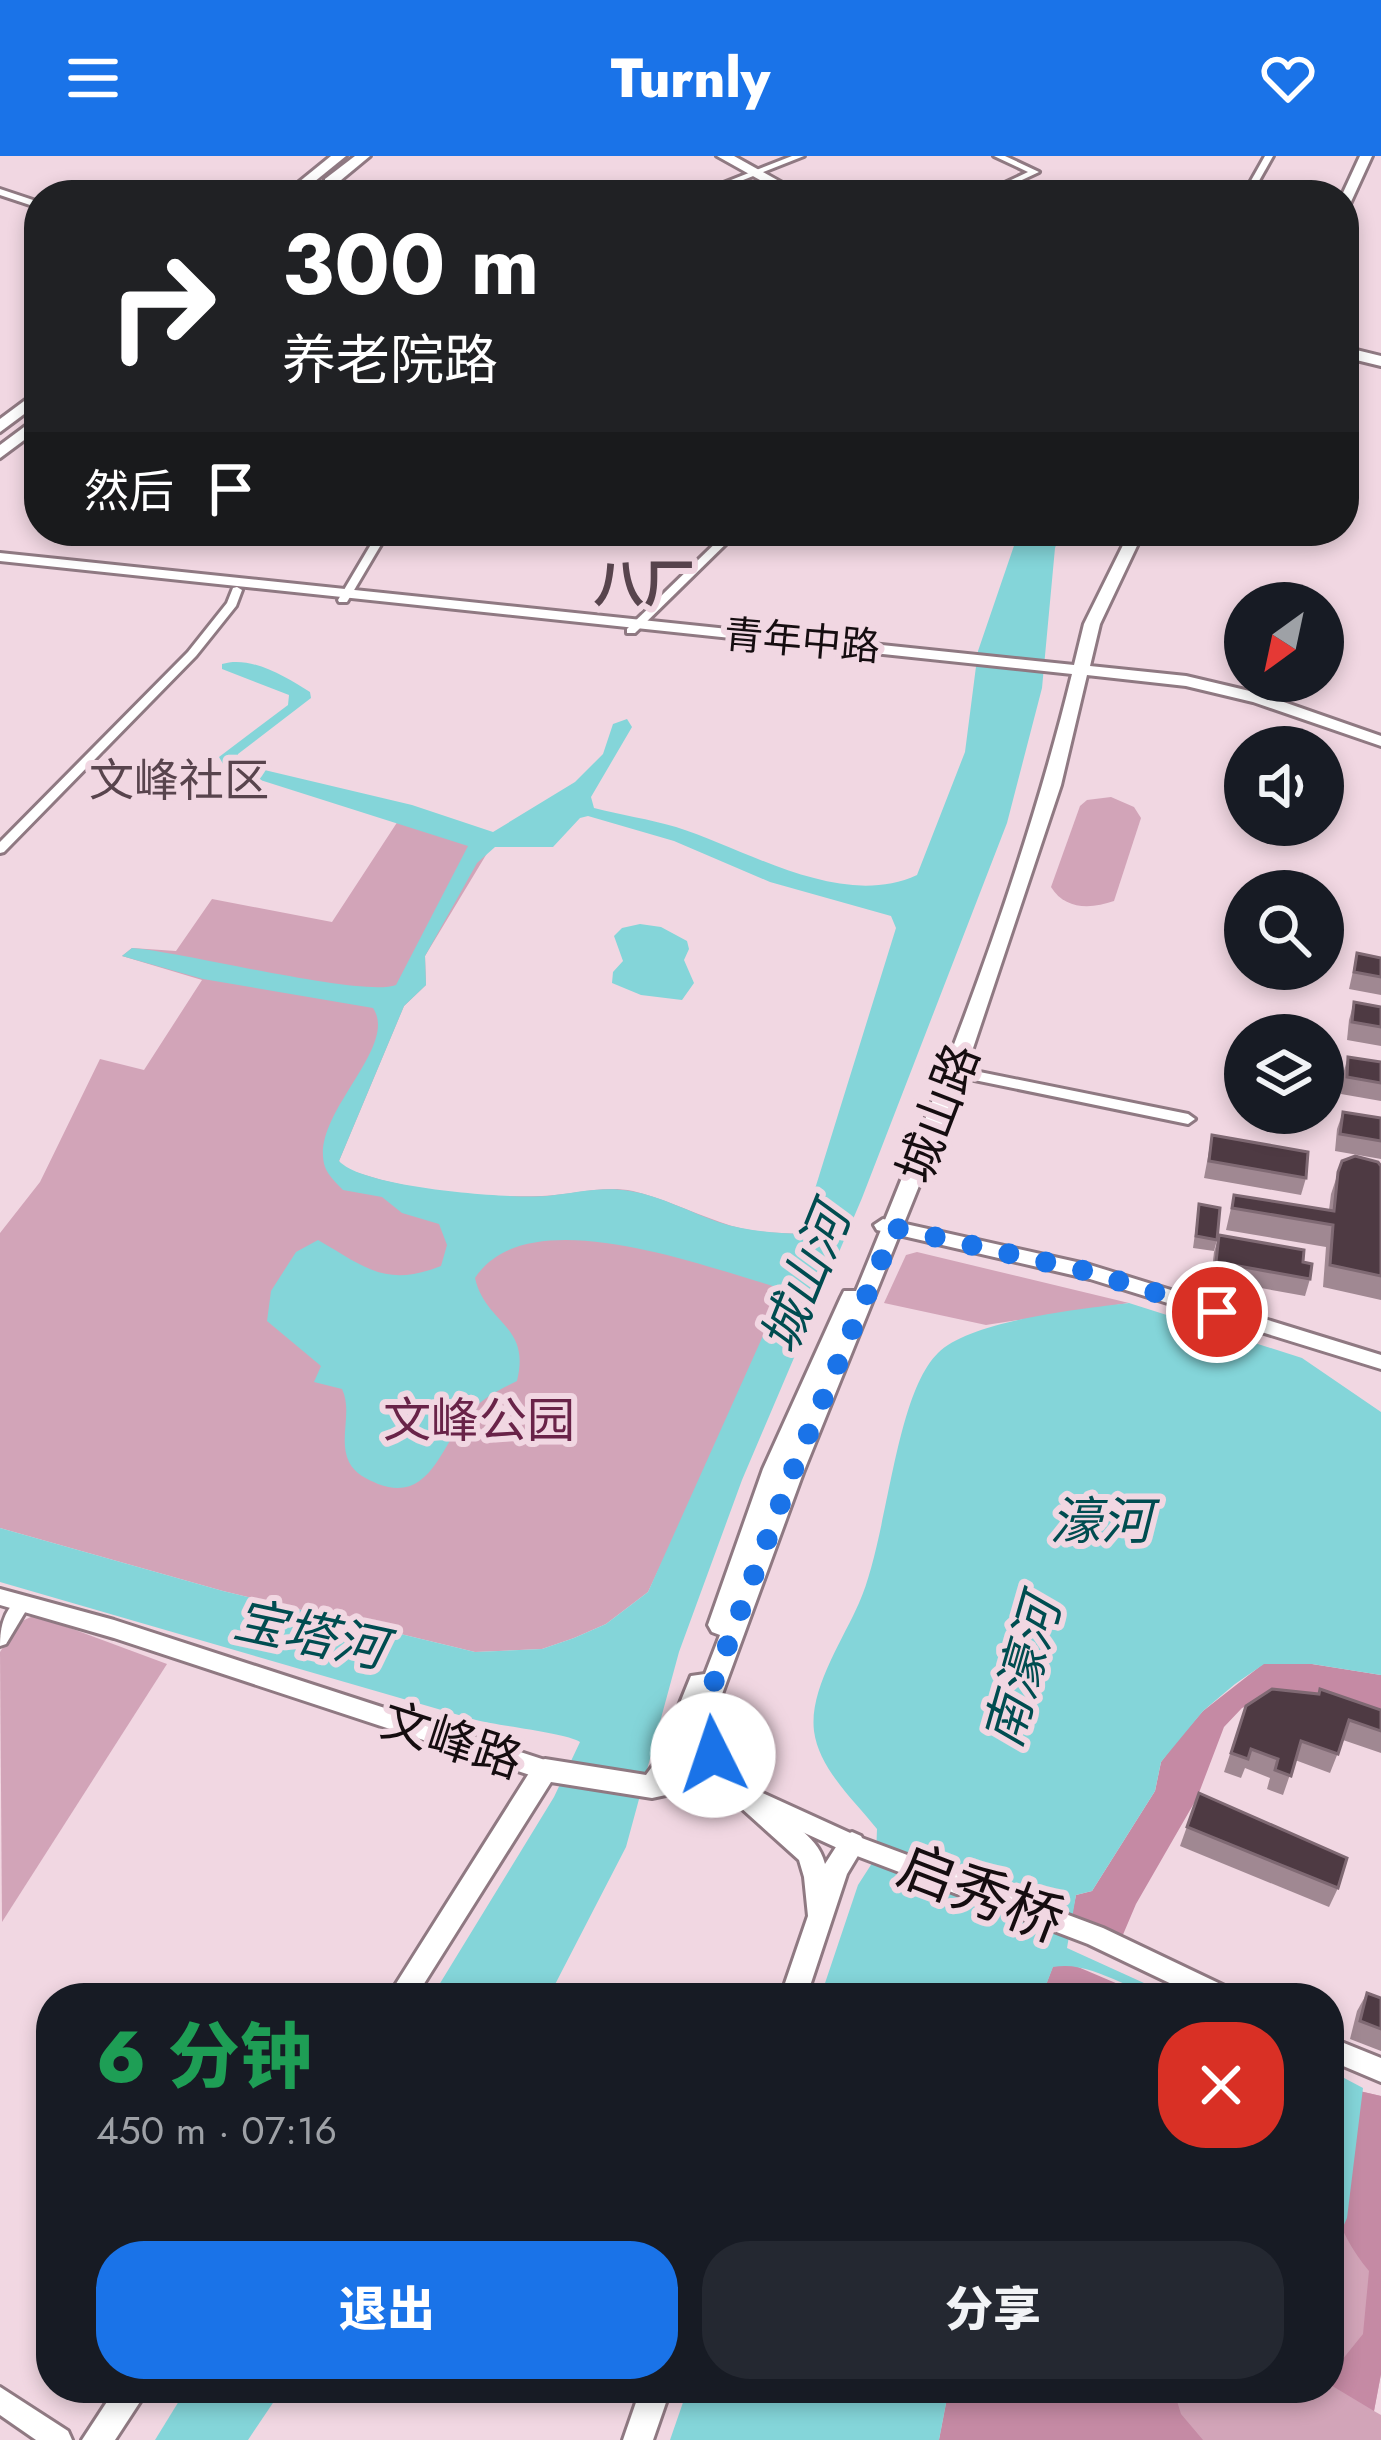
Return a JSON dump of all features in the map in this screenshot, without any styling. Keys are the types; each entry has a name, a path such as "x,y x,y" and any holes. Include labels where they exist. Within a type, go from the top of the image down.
{"main road":[{"path":"309,180 339,156"},
{"path":"333,180 363,156"},
{"path":"711,156 748,180"},
{"path":"724,156 742,177 751,180"},
{"path":"0,428 24,408"},
{"path":"0,453 24,434"},
{"name":"城山路","path":"648,1786 668,1766 774,1469 889,1227 1019,857 1089,599 1118,546"},
{"name":"城山路","path":"798,1983 821,1916 809,1853 726,1779 713,1755 706,1705 792,1473 955,1072 1012,913 1066,672 1129,546"},
{"name":"青年中路","path":"0,557 1066,672 1237,701 1381,745"},
{"name":"青年中路","path":"0,567 345,597"},
{"path":"410,1983 553,1772 648,1786 675,1782 752,1798"},
{"path":"821,1916 829,1884 859,1847"},
{"path":"97,2440 123,2403"},
{"path":"638,2440 651,2403"}],"street":[{"path":"734,180 800,156"},
{"path":"998,156 1035,172 1017,180"},
{"path":"345,597 375,546"},
{"path":"635,628 719,546"},
{"path":"0,849 192,654 232,604 237,590"},
{"path":"955,1072 1188,1119"},
{"path":"889,1227 1090,1272 1381,1362"},
{"name":"文峰路","path":"0,1598 114,1629 553,1772"},
{"path":"0,1639 22,1604"},
{"name":"启秀桥","path":"752,1798 859,1847 1095,1936 1194,1983"},
{"path":"1344,2054 1381,2070"},
{"path":"0,2400 59,2440"}],"green space":[{"path":"1111,797 1134,807 1141,818 1114,901 1071,904 1051,887 1080,806 1087,800"},
{"name":"文峰公园","path":"398,821 489,850 425,956 426,985 404,1006 339,1161 342,1167 390,1182 466,1194 542,1196 621,1189 740,1228 801,1234 784,1288 728,1422 648,1592 606,1624 542,1649 475,1652 223,1591 0,1528 0,1233 40,1182 100,1059 144,1070 202,980 122,956 132,948 176,951 212,899 332,922"},
{"path":"917,1252 1129,1303 986,1325 884,1303 906,1255"},
{"path":"35,1615 167,1664 2,1922 0,1652 20,1622"},
{"path":"1344,2087 1381,2096 1381,2374 1374,2411 1381,2415 1381,2440 939,2440 946,2403 1344,2403"}],"shaded area":[{"path":"1263,1664 1312,1664 1381,1675 1381,1719 1277,1694 1242,1708 1224,1727 1197,1798 1122,1937 1072,1914 1076,1895 1092,1891 1155,1791 1161,1762 1176,1742 1203,1711"},
{"path":"1071,1964 1116,1983 1047,1983 1053,1966"},
{"path":"1344,2087 1381,2096 1381,2374 1374,2411 1344,2393 1344,2357 1363,2334 1369,2271 1344,2232"},
{"path":"946,2403 1178,2403 1203,2440 939,2440"}],"water":[{"path":"1014,546 1056,546 1042,688 1007,823 862,1198 742,1480 679,1652 626,1847 556,1983 440,1983 554,1797 580,1742 476,1720 0,1582 0,1528 223,1591 475,1652 542,1649 606,1624 648,1592 784,1289 621,1245 535,1242 500,1254 475,1278 488,1306 518,1347 517,1381 470,1412 421,1480 395,1488 355,1470 346,1453 342,1389 314,1382 321,1366 267,1321 271,1291 296,1252 318,1240 363,1266 390,1275 441,1266 447,1245 439,1224 402,1213 382,1197 343,1190 325,1167 323,1147 329,1126 374,1043 378,1024 373,1008 203,979 122,956 132,948 312,980 396,985 468,846 226,769 219,757 288,705 289,695 222,669 222,664 256,665 310,692 311,698 238,754 238,760 256,768 412,805 493,832 575,782 603,754 613,724 627,719 632,727 591,797 594,808 676,827 795,873 858,886 917,875 965,752 978,651","holes":["588,816 674,841 770,882 891,916 896,928 801,1234 728,1225 630,1191 547,1196 471,1193 376,1178 339,1161 404,1006 426,985 425,956 477,863 495,847 553,847 580,818"]},
{"path":"661,927 687,941 684,960 694,983 682,1000 641,995 612,983 613,972 623,961 614,936 622,928"},
{"name":"濠河","path":"1129,1303 1302,1358 1381,1412 1381,1675 1312,1664 1264,1664 1203,1711 1161,1762 1155,1791 1092,1891 1076,1895 1067,1948 1144,1983 1123,1983 1069,1966 1053,1967 1047,1983 825,1983 858,1885 876,1857 877,1829 823,1758 814,1715 822,1682 869,1576 911,1401 923,1373 954,1342 1000,1324"},
{"path":"1344,2078 1363,2088 1344,2225"},
{"path":"178,2403 273,2403 248,2440 155,2440"},
{"path":"683,2403 946,2403 939,2440 670,2440"}],"building":[{"path":"1357,953 1381,958 1381,977 1354,972"},
{"path":"1354,1002 1381,1007 1381,1027 1352,1022"},
{"path":"1348,1057 1381,1062 1381,1083 1347,1077"},
{"path":"1344,1112 1381,1118 1381,1141 1340,1134 1344,1134"},
{"path":"1212,1135 1308,1152 1306,1178 1209,1161"},
{"path":"1355,1156 1381,1166 1381,1276 1330,1265 1333,1225 1232,1208 1234,1195 1334,1211 1342,1161"},
{"path":"1199,1204 1220,1208 1217,1240 1196,1236"},
{"path":"1219,1235 1304,1250 1303,1262 1312,1264 1310,1279 1216,1262"},
{"path":"1272,1689 1319,1694 1320,1689 1381,1710 1381,1731 1349,1720 1338,1754 1301,1741 1291,1776 1275,1770 1278,1759 1251,1749 1248,1759 1231,1753 1246,1706"},
{"path":"1199,1793 1347,1858 1338,1888 1187,1827"},
{"path":"1367,1993 1381,1998 1381,2029 1360,2021"}],"district":[{"name":"八厂","path":"644,584"},
{"name":"文峰社区","path":"179,780"}],"route":[{"path":"713,1755 706,1705 792,1473 895,1228 1090,1272 1217,1312"}],"water label":[{"name":"城山河","path":"805,1279"},
{"name":"宝塔河","path":"310,1634"},
{"name":"南濠河","path":"1022,1672"}]}
